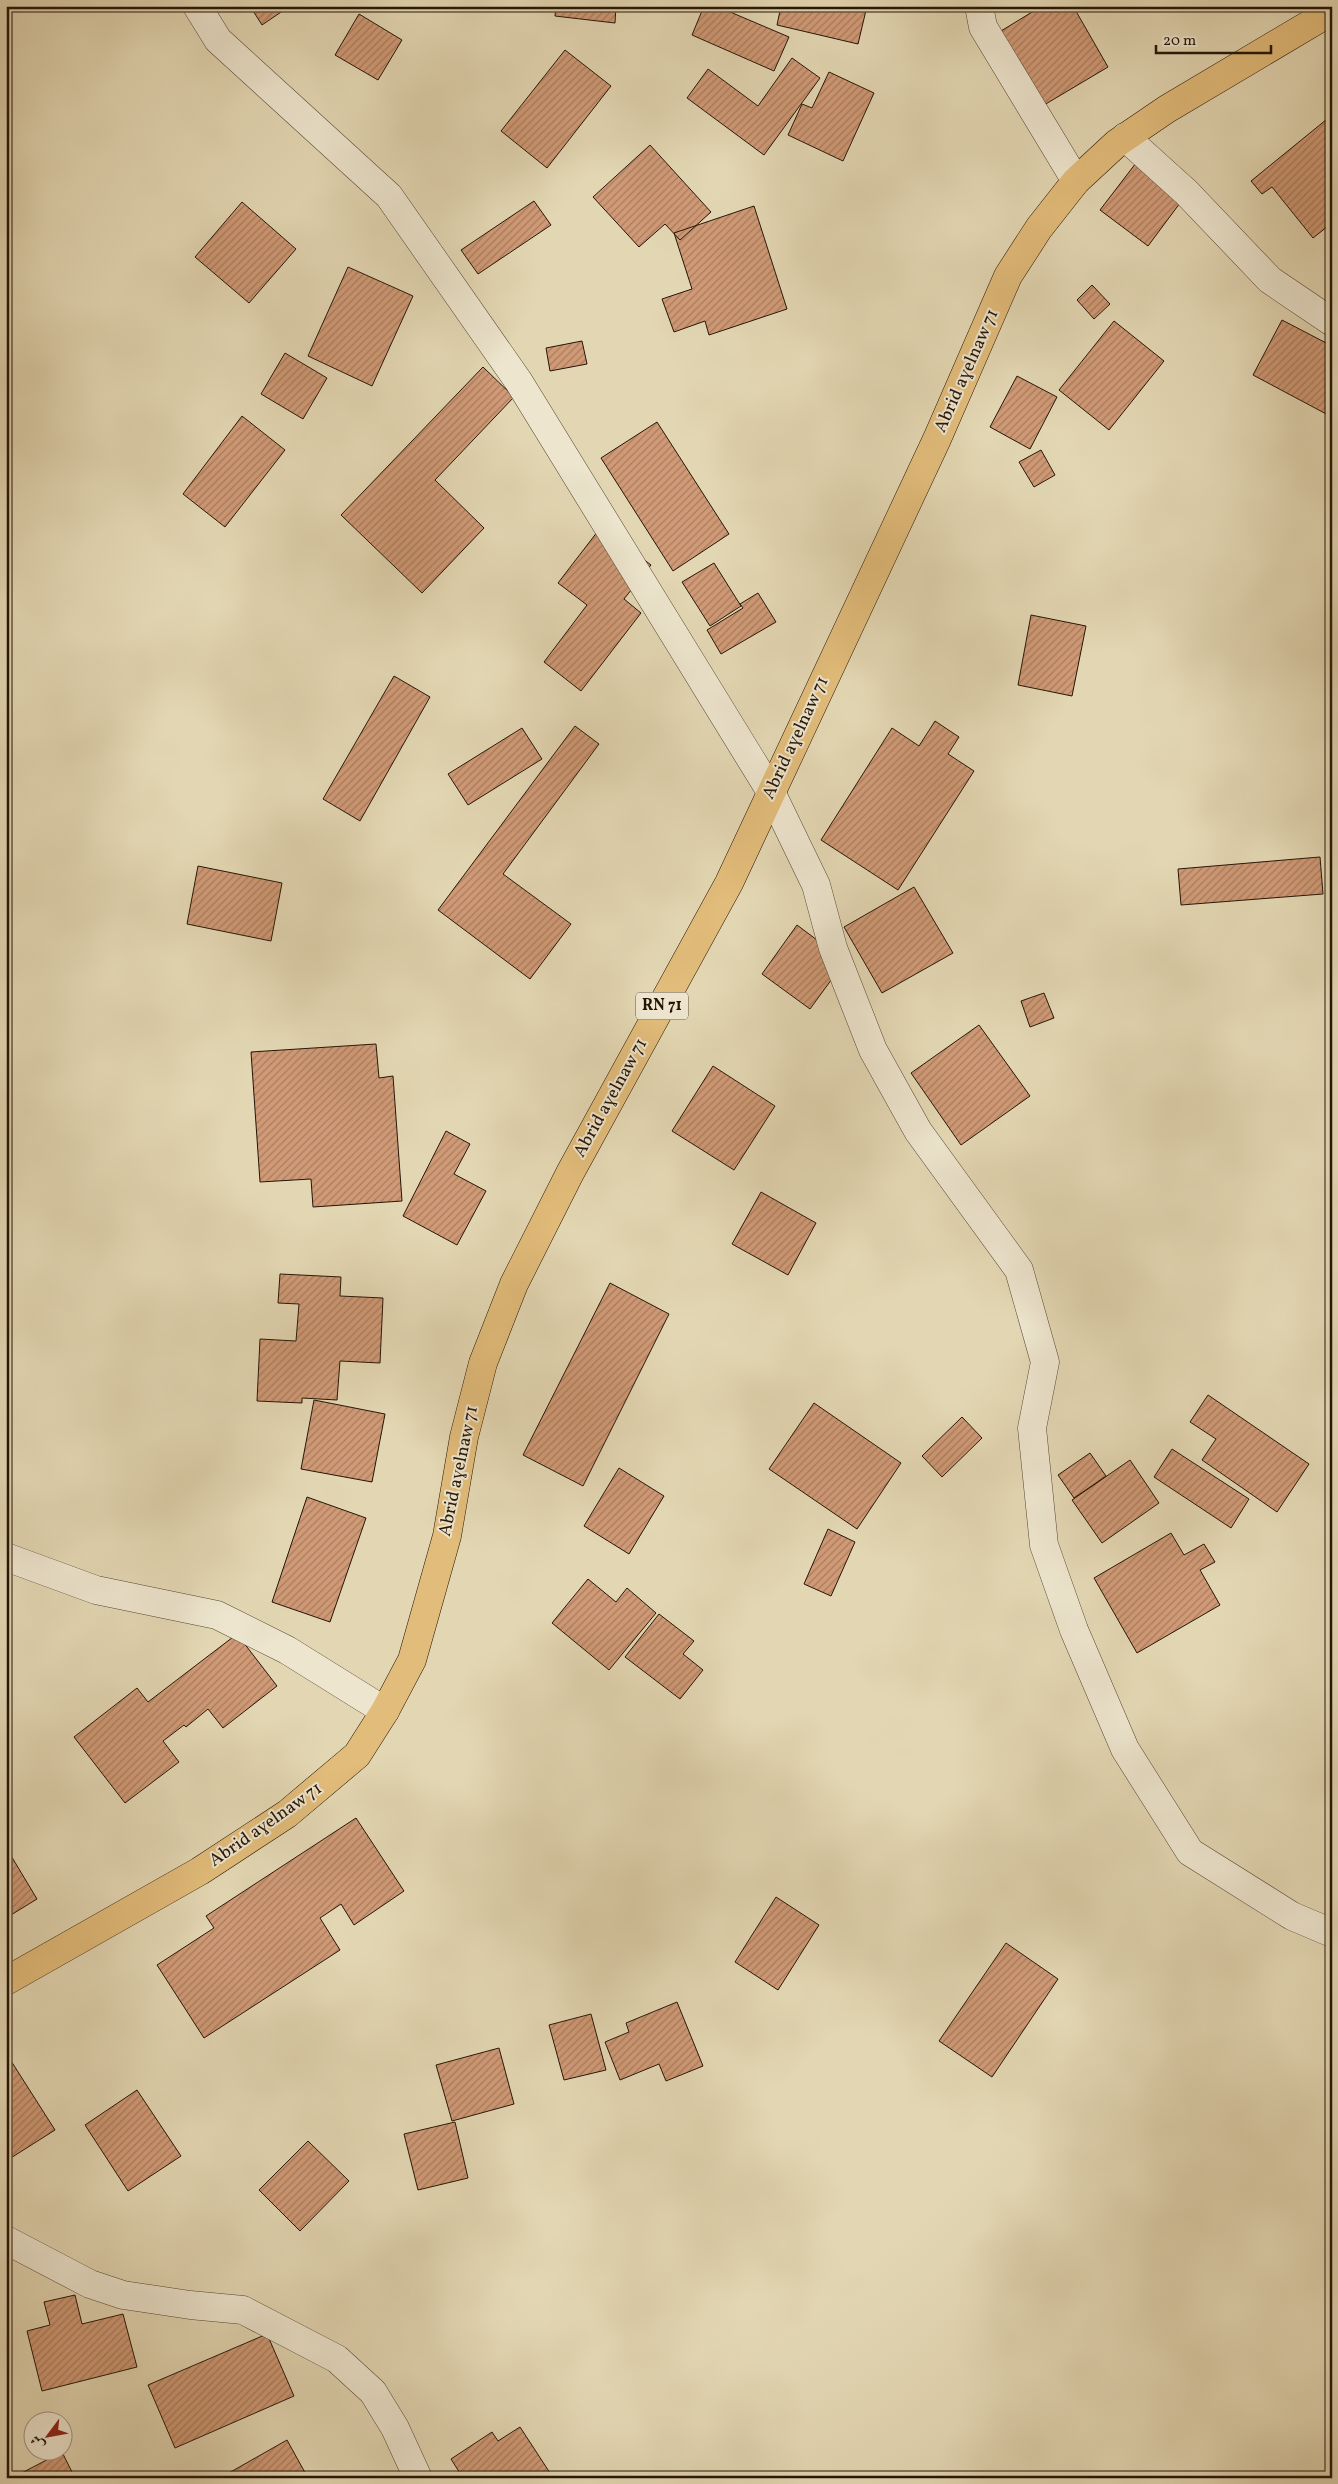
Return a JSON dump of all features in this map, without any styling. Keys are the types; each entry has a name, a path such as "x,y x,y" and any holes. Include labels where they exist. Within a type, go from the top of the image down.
{"main road":[{"name":"Abrid aɣelnaw 71","path":"6,1982 200,1871 287,1814 358,1755 385,1711 412,1660 447,1536 464,1437 483,1363 514,1284 570,1173 729,883 937,439 1008,276 1039,228 1076,181 1126,137 1167,109 1332,11"}],"street":[{"path":"198,6 218,40 389,196 519,382 771,792 816,886 833,948 873,1050 918,1130 1019,1270 1046,1362 1032,1428 1044,1545 1074,1630 1125,1749 1190,1852 1292,1916 1332,1933"},
{"path":"979,6 983,27 1076,181"},
{"path":"1126,137 1186,192 1270,280 1332,322"},
{"path":"6,1557 96,1590 217,1615 287,1650 385,1711"},
{"path":"6,2240 90,2284 123,2295 190,2305 243,2310 337,2359 373,2392 395,2428 418,2478"}],"building":[{"path":"250,6 290,6 262,25"},
{"path":"556,6 616,6 615,23 555,16"},
{"path":"704,6 716,6 789,37 774,71 692,35"},
{"path":"781,6 867,6 858,44 777,25"},
{"path":"1042,6 1073,6 1108,67 1044,105 1001,31"},
{"path":"359,14 402,40 378,80 335,55"},
{"path":"565,50 611,86 547,168 501,131"},
{"path":"792,58 820,78 764,155 687,98 708,69 758,106"},
{"path":"829,72 874,93 843,161 788,135 802,104 812,108"},
{"path":"1332,115 1332,223 1313,238 1272,187 1262,194 1251,181"},
{"path":"650,145 711,212 680,240 665,224 639,247 593,197"},
{"path":"1136,163 1183,199 1148,246 1100,210"},
{"path":"534,201 551,225 478,274 461,250"},
{"path":"242,202 296,249 249,303 195,257"},
{"path":"754,206 787,309 709,335 705,321 674,332 662,299 692,289 674,233"},
{"path":"348,267 413,296 372,386 308,356"},
{"path":"1092,285 1110,304 1094,319 1077,300"},
{"path":"1282,320 1332,346 1332,412 1330,416 1253,375"},
{"path":"1114,321 1164,361 1109,430 1059,390"},
{"path":"582,341 587,364 550,371 546,348"},
{"path":"285,353 327,378 303,419 261,394"},
{"path":"483,367 514,397 435,480 484,528 422,593 341,515"},
{"path":"1017,376 1057,397 1030,449 990,427"},
{"path":"242,416 285,450 225,527 183,494"},
{"path":"657,422 729,534 673,571 601,458"},
{"path":"1041,450 1055,475 1034,487 1019,462"},
{"path":"601,527 651,565 624,599 641,613 581,691 544,662 587,605 558,583"},
{"path":"714,563 741,606 710,626 682,582"},
{"path":"758,593 776,622 721,654 707,630 743,608 740,604"},
{"path":"1031,615 1086,626 1072,696 1018,685"},
{"path":"394,676 430,697 360,821 323,799"},
{"path":"935,721 959,737 948,754 974,771 898,890 821,840 892,728 919,746"},
{"path":"575,726 599,744 503,874 571,924 530,979 438,910"},
{"path":"522,728 542,759 468,805 448,774"},
{"path":"1320,857 1323,894 1181,905 1178,869"},
{"path":"198,866 282,883 271,941 187,924"},
{"path":"914,887 953,953 882,993 844,927"},
{"path":"797,925 845,961 810,1009 762,974"},
{"path":"1044,993 1054,1018 1030,1027 1021,1001"},
{"path":"979,1025 1030,1096 961,1145 911,1073"},
{"path":"376,1044 379,1078 393,1076 402,1201 313,1207 311,1179 260,1182 251,1052"},
{"path":"713,1066 775,1106 734,1170 672,1131"},
{"path":"446,1131 470,1144 454,1174 486,1191 457,1245 403,1216"},
{"path":"761,1192 816,1223 788,1275 732,1244"},
{"path":"280,1274 341,1277 340,1296 383,1298 380,1363 340,1361 337,1400 302,1398 302,1403 257,1401 260,1339 296,1341 299,1304 278,1303"},
{"path":"610,1283 669,1314 583,1486 523,1455"},
{"path":"1208,1395 1309,1464 1277,1512 1202,1460 1216,1439 1190,1422"},
{"path":"314,1400 385,1414 372,1482 301,1469"},
{"path":"814,1403 901,1463 857,1529 769,1469"},
{"path":"962,1417 982,1438 942,1477 922,1456"},
{"path":"1172,1449 1249,1499 1231,1528 1154,1477"},
{"path":"1090,1453 1106,1476 1074,1498 1058,1475"},
{"path":"1130,1460 1159,1503 1102,1543 1072,1500"},
{"path":"619,1468 664,1496 629,1554 584,1526"},
{"path":"307,1497 366,1518 330,1622 272,1602"},
{"path":"828,1529 855,1542 831,1596 804,1584"},
{"path":"1171,1533 1184,1555 1204,1544 1215,1562 1200,1570 1220,1605 1137,1653 1094,1578"},
{"path":"588,1579 616,1602 627,1588 656,1613 609,1670 552,1623"},
{"path":"659,1614 694,1641 683,1654 703,1670 680,1699 625,1657"},
{"path":"237,1634 277,1686 223,1728 208,1709 186,1727 184,1725 163,1741 179,1762 125,1803 74,1737 137,1688 148,1702"},
{"path":"356,1818 404,1891 354,1925 341,1904 320,1918 340,1950 204,2038 157,1965 214,1928 206,1916"},
{"path":"6,1850 37,1899 6,1918"},
{"path":"776,1897 819,1925 778,1990 735,1962"},
{"path":"1006,1943 1058,1979 992,2077 939,2041"},
{"path":"677,2002 703,2066 666,2081 659,2064 620,2080 605,2042 629,2032 626,2023"},
{"path":"591,2014 606,2070 564,2080 549,2025"},
{"path":"499,2048 514,2104 452,2121 436,2065"},
{"path":"6,2053 55,2130 6,2161"},
{"path":"137,2090 181,2156 128,2191 85,2125"},
{"path":"455,2122 468,2178 418,2190 404,2134"},
{"path":"308,2141 349,2181 300,2231 259,2190"},
{"path":"75,2295 82,2324 123,2314 137,2367 42,2391 27,2331 50,2325 44,2302"},
{"path":"267,2334 294,2396 175,2448 148,2385"},
{"path":"520,2427 552,2476 549,2478 463,2478 451,2459 492,2432 498,2441"},
{"path":"287,2440 308,2478 220,2478"},
{"path":"43,2462 67,2462 75,2478 12,2478"}]}
